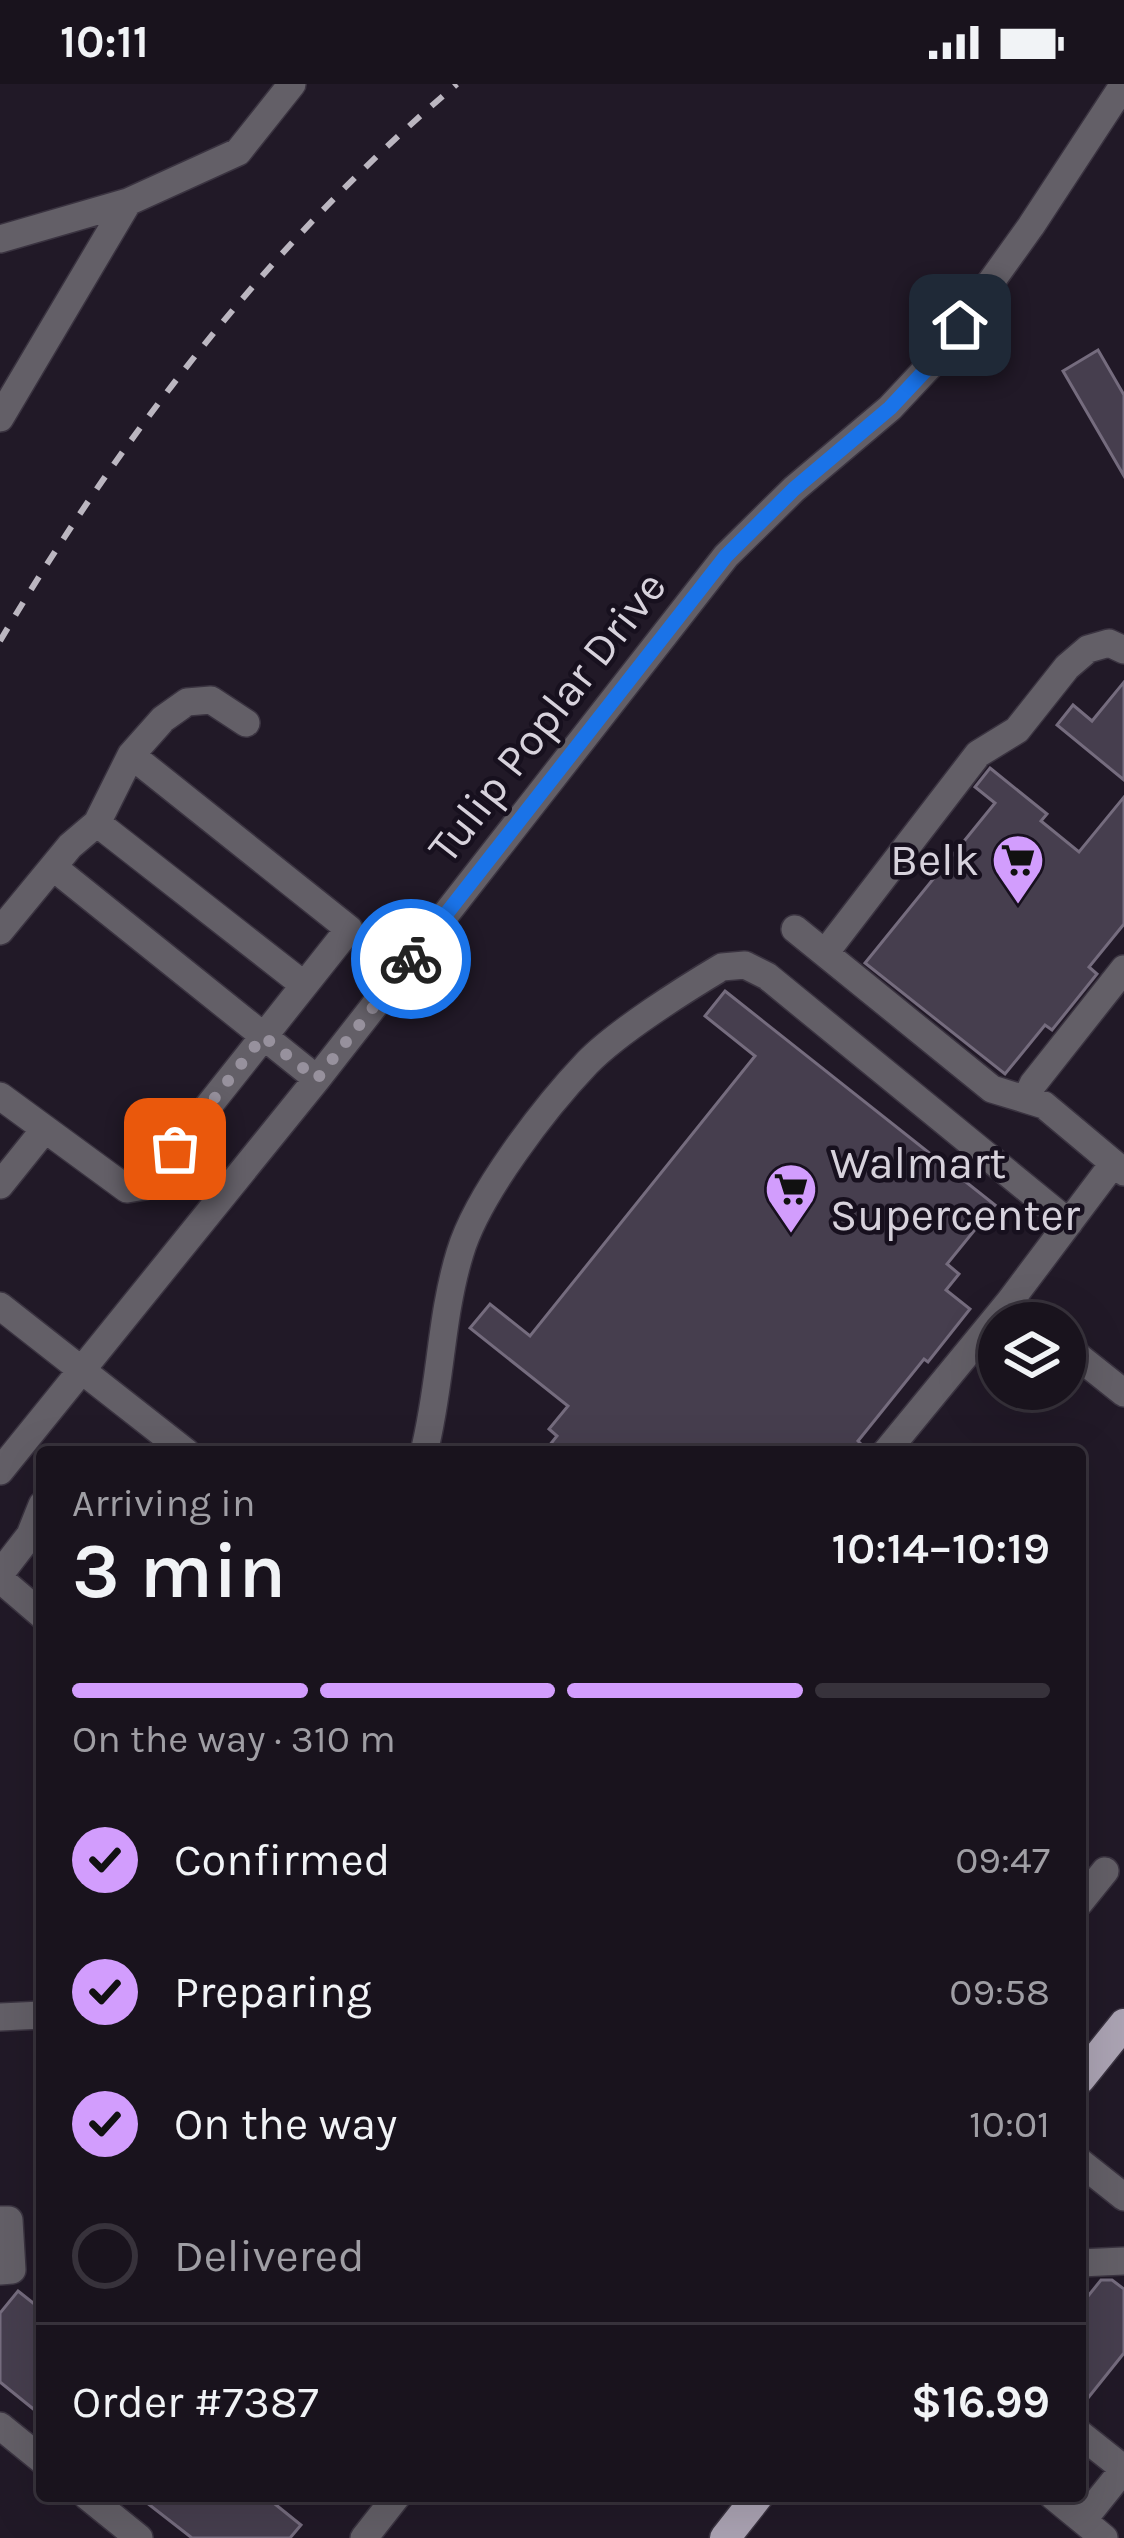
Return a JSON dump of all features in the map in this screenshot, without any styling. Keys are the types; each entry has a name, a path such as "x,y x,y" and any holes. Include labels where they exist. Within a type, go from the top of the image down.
{"main road":[{"path":"1086,2072 1124,2024"},
{"path":"725,2538 753,2502"}],"street":[{"path":"0,239 128,202 238,152 292,84"},
{"name":"Tulip Poplar Drive","path":"0,1471 317,1079 726,556 794,489 890,408 935,360 1124,84"},
{"path":"0,418 128,202"},
{"path":"825,953 978,754 1017,730 1067,667 1088,649 1109,643 1124,650"},
{"path":"0,931 52,867 97,824 131,754 163,719 187,701 211,700 246,723"},
{"path":"3,1104 127,1189 145,1186 349,929 131,754"},
{"path":"97,824 304,985"},
{"path":"52,867 317,1079"},
{"path":"795,929 992,1089 1044,1106 1118,1168 1069,1222 891,1446"},
{"path":"425,1446 460,1250 498,1175 589,1060 722,967 745,965 766,976 1069,1222"},
{"path":"1026,1099 1124,969"},
{"path":"0,1185 44,1129"},
{"path":"0,1306 179,1446"},
{"path":"1086,1363 1124,1394"},
{"path":"36,1520 0,1577 36,1610"},
{"path":"1086,1895 1105,1871"},
{"path":"0,2017 36,2015"},
{"path":"1086,2167 1124,2197"},
{"path":"0,2220 9,2220 12,2270 0,2271"},
{"path":"1086,2263 1124,2261"},
{"path":"0,2426 36,2455"},
{"path":"1060,2502 1094,2529 1124,2469 1086,2439"},
{"path":"94,2502 139,2538"},
{"path":"364,2538 393,2502"}],"building":[{"path":"1098,350 1124,395 1124,476 1063,371"},
{"path":"1124,682 1124,780 1057,725 1073,705 1092,721"},
{"name":"Belk","path":"990,768 1047,814 1041,821 1079,852 1124,797 1124,924 1089,967 1097,974 1052,1030 1045,1025 1005,1074 865,963 995,803 975,787"},
{"name":"Walmart Supercenter","path":"725,991 995,1205 947,1264 959,1274 946,1290 970,1309 928,1362 924,1359 858,1441 859,1446 549,1446 557,1436 549,1429 568,1406 470,1328 490,1304 530,1336 755,1056 705,1016"},
{"path":"1101,2280 1112,2280 1124,2289 1124,2353 1086,2400 1086,2299"},
{"path":"18,2291 36,2305 36,2411 0,2382 0,2313"},
{"path":"146,2502 272,2502 301,2525 290,2538 192,2538"}],"railway":[{"path":"0,641 97,489 205,343 325,208 457,84"}],"way so far":[{"path":"175,1149 263,1036 317,1079 411,959"}],"place":[{"name":"Belk","path":"1018,906"},
{"name":"Walmart Supercenter","path":"791,1235"}],"route":[{"path":"411,959 726,556 794,489 890,408 960,325"}]}
